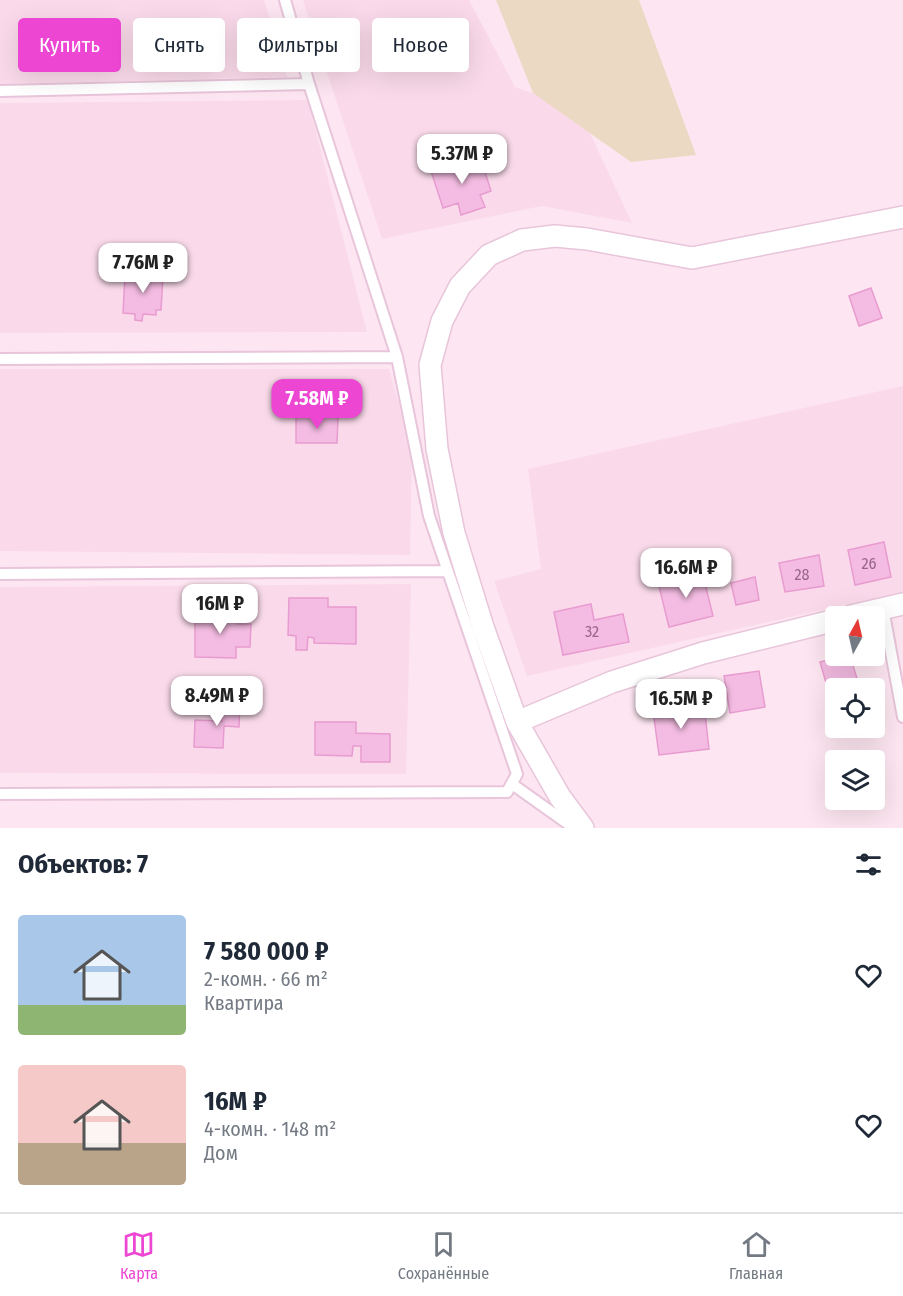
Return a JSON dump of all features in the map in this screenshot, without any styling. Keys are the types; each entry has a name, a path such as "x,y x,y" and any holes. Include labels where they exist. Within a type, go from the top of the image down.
{"street":[{"path":"583,828 560,797 517,722 483,627 454,533 437,449 430,364 442,321 460,286 489,255 522,240 555,236 587,239 692,258 903,217"},
{"path":"517,722 612,682 703,653 825,623"}],"lane":[{"path":"0,794 507,792 517,774 429,516 397,357 309,84 285,0"},
{"path":"0,91 309,84"},
{"path":"0,359 397,357"},
{"path":"0,574 447,572"},
{"path":"893,607 903,717"},
{"path":"512,784 574,828"}],"shaded area":[{"path":"0,0 264,0 269,18 237,18 237,72 286,72 287,77 0,84"},
{"path":"303,0 469,0 515,87 579,110 632,223 542,206 382,239 327,72 360,72 360,18 309,18"},
{"path":"496,0 639,0 696,155 631,162 533,93"},
{"path":"308,100 367,332 0,333 0,103"},
{"path":"0,369 389,369 412,450 410,555 0,551"},
{"path":"903,386 903,592 840,606 825,606 825,609 527,676 494,581 541,569 528,469"},
{"path":"411,584 406,774 0,773 0,587"}],"building":[{"path":"480,156 491,191 480,195 485,207 461,215 458,203 443,208 431,171"},
{"path":"133,271 150,272 149,275 163,276 161,310 156,310 156,315 143,314 142,321 135,320 135,314 123,313 125,275 133,275"},
{"path":"871,288 882,318 859,326 849,296"},
{"path":"296,416 338,417 337,443 296,443"},
{"path":"884,542 891,577 855,585 848,550"},
{"path":"819,555 824,586 785,592 779,563"},
{"path":"702,571 713,616 669,627 658,582"},
{"path":"755,577 759,600 736,605 731,583"},
{"path":"289,598 328,598 328,607 356,607 356,644 314,643 314,638 308,637 307,650 296,650 296,636 288,635"},
{"path":"591,604 594,620 623,614 629,642 563,655 554,612"},
{"path":"195,613 237,613 237,624 251,624 250,647 236,647 236,658 195,657"},
{"path":"825,661 825,666 853,666 857,678 825,679 820,662"},
{"path":"759,671 765,707 730,713 724,676"},
{"path":"223,702 240,702 239,727 224,726 223,748 194,747 195,720 222,721"},
{"path":"704,704 709,749 659,755 653,711"},
{"path":"315,722 356,722 356,733 390,734 390,762 361,762 361,746 353,746 352,756 315,755"}]}
